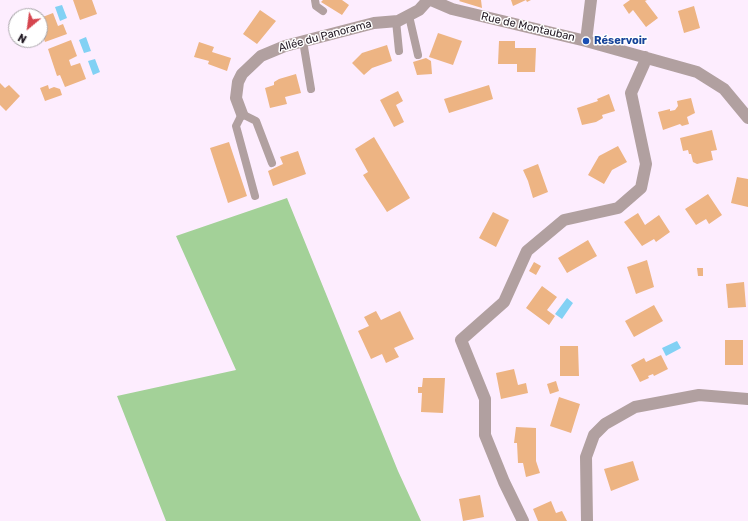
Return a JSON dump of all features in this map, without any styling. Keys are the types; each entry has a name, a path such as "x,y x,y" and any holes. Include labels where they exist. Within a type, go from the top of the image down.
{"street":[{"name":"Allée du Panorama","path":"242,114 236,98 236,90 242,74 261,56 285,46 303,41 374,23 396,21 419,10 428,0"},
{"name":"Rue de Montauban","path":"431,0 452,9 586,41 697,72 724,89 748,118"},
{"path":"586,41 591,0"},
{"path":"523,521 504,482 485,435 485,399 461,340 504,302 527,251 564,220 618,208 641,188 646,164 631,93 644,64 645,57"},
{"path":"587,521 586,457 594,435 605,424 635,407 699,395 748,399"}],"lane":[{"path":"315,0 316,6 323,10"},
{"path":"409,16 418,55"},
{"path":"396,21 399,51"},
{"path":"303,41 311,89"},
{"path":"255,196 236,126 242,114 256,121 272,163"}],"green space":[{"path":"287,198 398,471 421,521 166,521 117,396 236,370 176,236"}],"water":[{"path":"62,5 67,18 60,21 55,7"},
{"path":"86,37 91,51 84,53 79,40"},
{"path":"95,59 100,72 93,75 88,61"},
{"path":"567,298 573,303 562,319 555,314"},
{"path":"677,341 681,348 666,356 662,348"}],"building":[{"path":"73,0 92,0 97,14 80,20"},
{"path":"323,0 342,0 349,5 342,15 321,2"},
{"path":"460,0 481,0 482,8 459,1"},
{"path":"511,0 526,0 513,6"},
{"path":"630,0 647,0 645,1 658,18 646,27 633,10 629,14 623,5"},
{"path":"694,6 700,28 684,33 678,11"},
{"path":"260,10 276,21 257,44 243,34"},
{"path":"53,13 58,26 63,24 67,34 48,41 48,15"},
{"path":"438,33 462,41 453,65 429,57"},
{"path":"71,40 77,56 69,60 71,66 80,63 86,79 65,87 60,75 57,76 48,49"},
{"path":"499,41 515,41 515,48 536,48 535,72 517,72 517,64 498,64"},
{"path":"199,42 214,47 212,52 231,58 227,71 208,64 209,61 194,57"},
{"path":"387,45 392,61 372,68 364,75 352,63 362,53"},
{"path":"426,58 431,61 432,74 417,75 413,62"},
{"path":"296,74 301,93 285,97 287,104 270,108 265,88 274,85 274,82 279,79"},
{"path":"0,83 5,88 9,85 20,96 6,111 0,105"},
{"path":"48,85 49,89 54,87 60,89 62,95 45,101 40,88"},
{"path":"489,85 493,99 449,113 444,99"},
{"path":"398,91 403,101 396,105 404,122 394,127 380,100"},
{"path":"609,94 615,111 602,115 603,118 596,122 582,125 577,108 598,101 597,99"},
{"path":"691,98 695,113 687,117 689,124 682,126 680,124 663,130 658,112 670,109 670,111 675,110 678,106 677,101"},
{"path":"712,130 717,150 711,151 713,160 697,164 693,162 691,154 689,154 688,150 683,151 680,138"},
{"path":"374,137 410,198 387,212 363,175 368,172 355,149"},
{"path":"229,142 247,196 228,203 210,148"},
{"path":"618,146 627,162 612,170 604,184 588,175 599,156"},
{"path":"298,151 306,174 273,186 268,171 283,164 280,157"},
{"path":"538,164 548,192 533,198 523,170"},
{"path":"737,177 748,179 748,207 731,203"},
{"path":"708,194 722,215 709,224 706,219 696,225 685,209"},
{"path":"493,212 509,220 496,247 479,238"},
{"path":"638,213 645,225 659,215 670,232 656,242 654,239 642,246 624,222"},
{"path":"588,240 597,256 567,273 558,258"},
{"path":"647,260 654,287 636,294 627,267"},
{"path":"534,262 541,266 536,275 529,271"},
{"path":"697,268 703,268 703,276 698,276"},
{"path":"744,282 746,307 728,308 726,284"},
{"path":"542,286 557,297 547,310 555,316 549,325 526,308"},
{"path":"654,305 663,321 634,337 625,321"},
{"path":"376,311 381,320 400,311 414,339 394,348 399,357 386,363 382,354 371,359 358,331 369,326 364,317"},
{"path":"725,340 743,340 743,365 725,365"},
{"path":"560,346 578,346 579,376 560,376"},
{"path":"661,355 668,369 654,376 653,374 648,376 649,378 640,382 631,365 644,358 646,362"},
{"path":"514,369 518,385 526,383 528,393 501,399 496,373"},
{"path":"423,378 445,378 443,413 421,412 422,393 418,393 418,387 422,387"},
{"path":"556,381 559,391 550,394 547,384"},
{"path":"559,397 580,404 571,433 550,426"},
{"path":"516,427 536,428 536,461 540,473 526,477 523,463 518,463 517,443 514,443"},
{"path":"633,461 639,480 611,491 604,469"},
{"path":"480,495 484,517 463,521 459,499"},
{"path":"551,501 556,513 562,511 567,521 538,521 533,509"}],"place":[{"name":"Réservoir","path":"586,41"}]}
